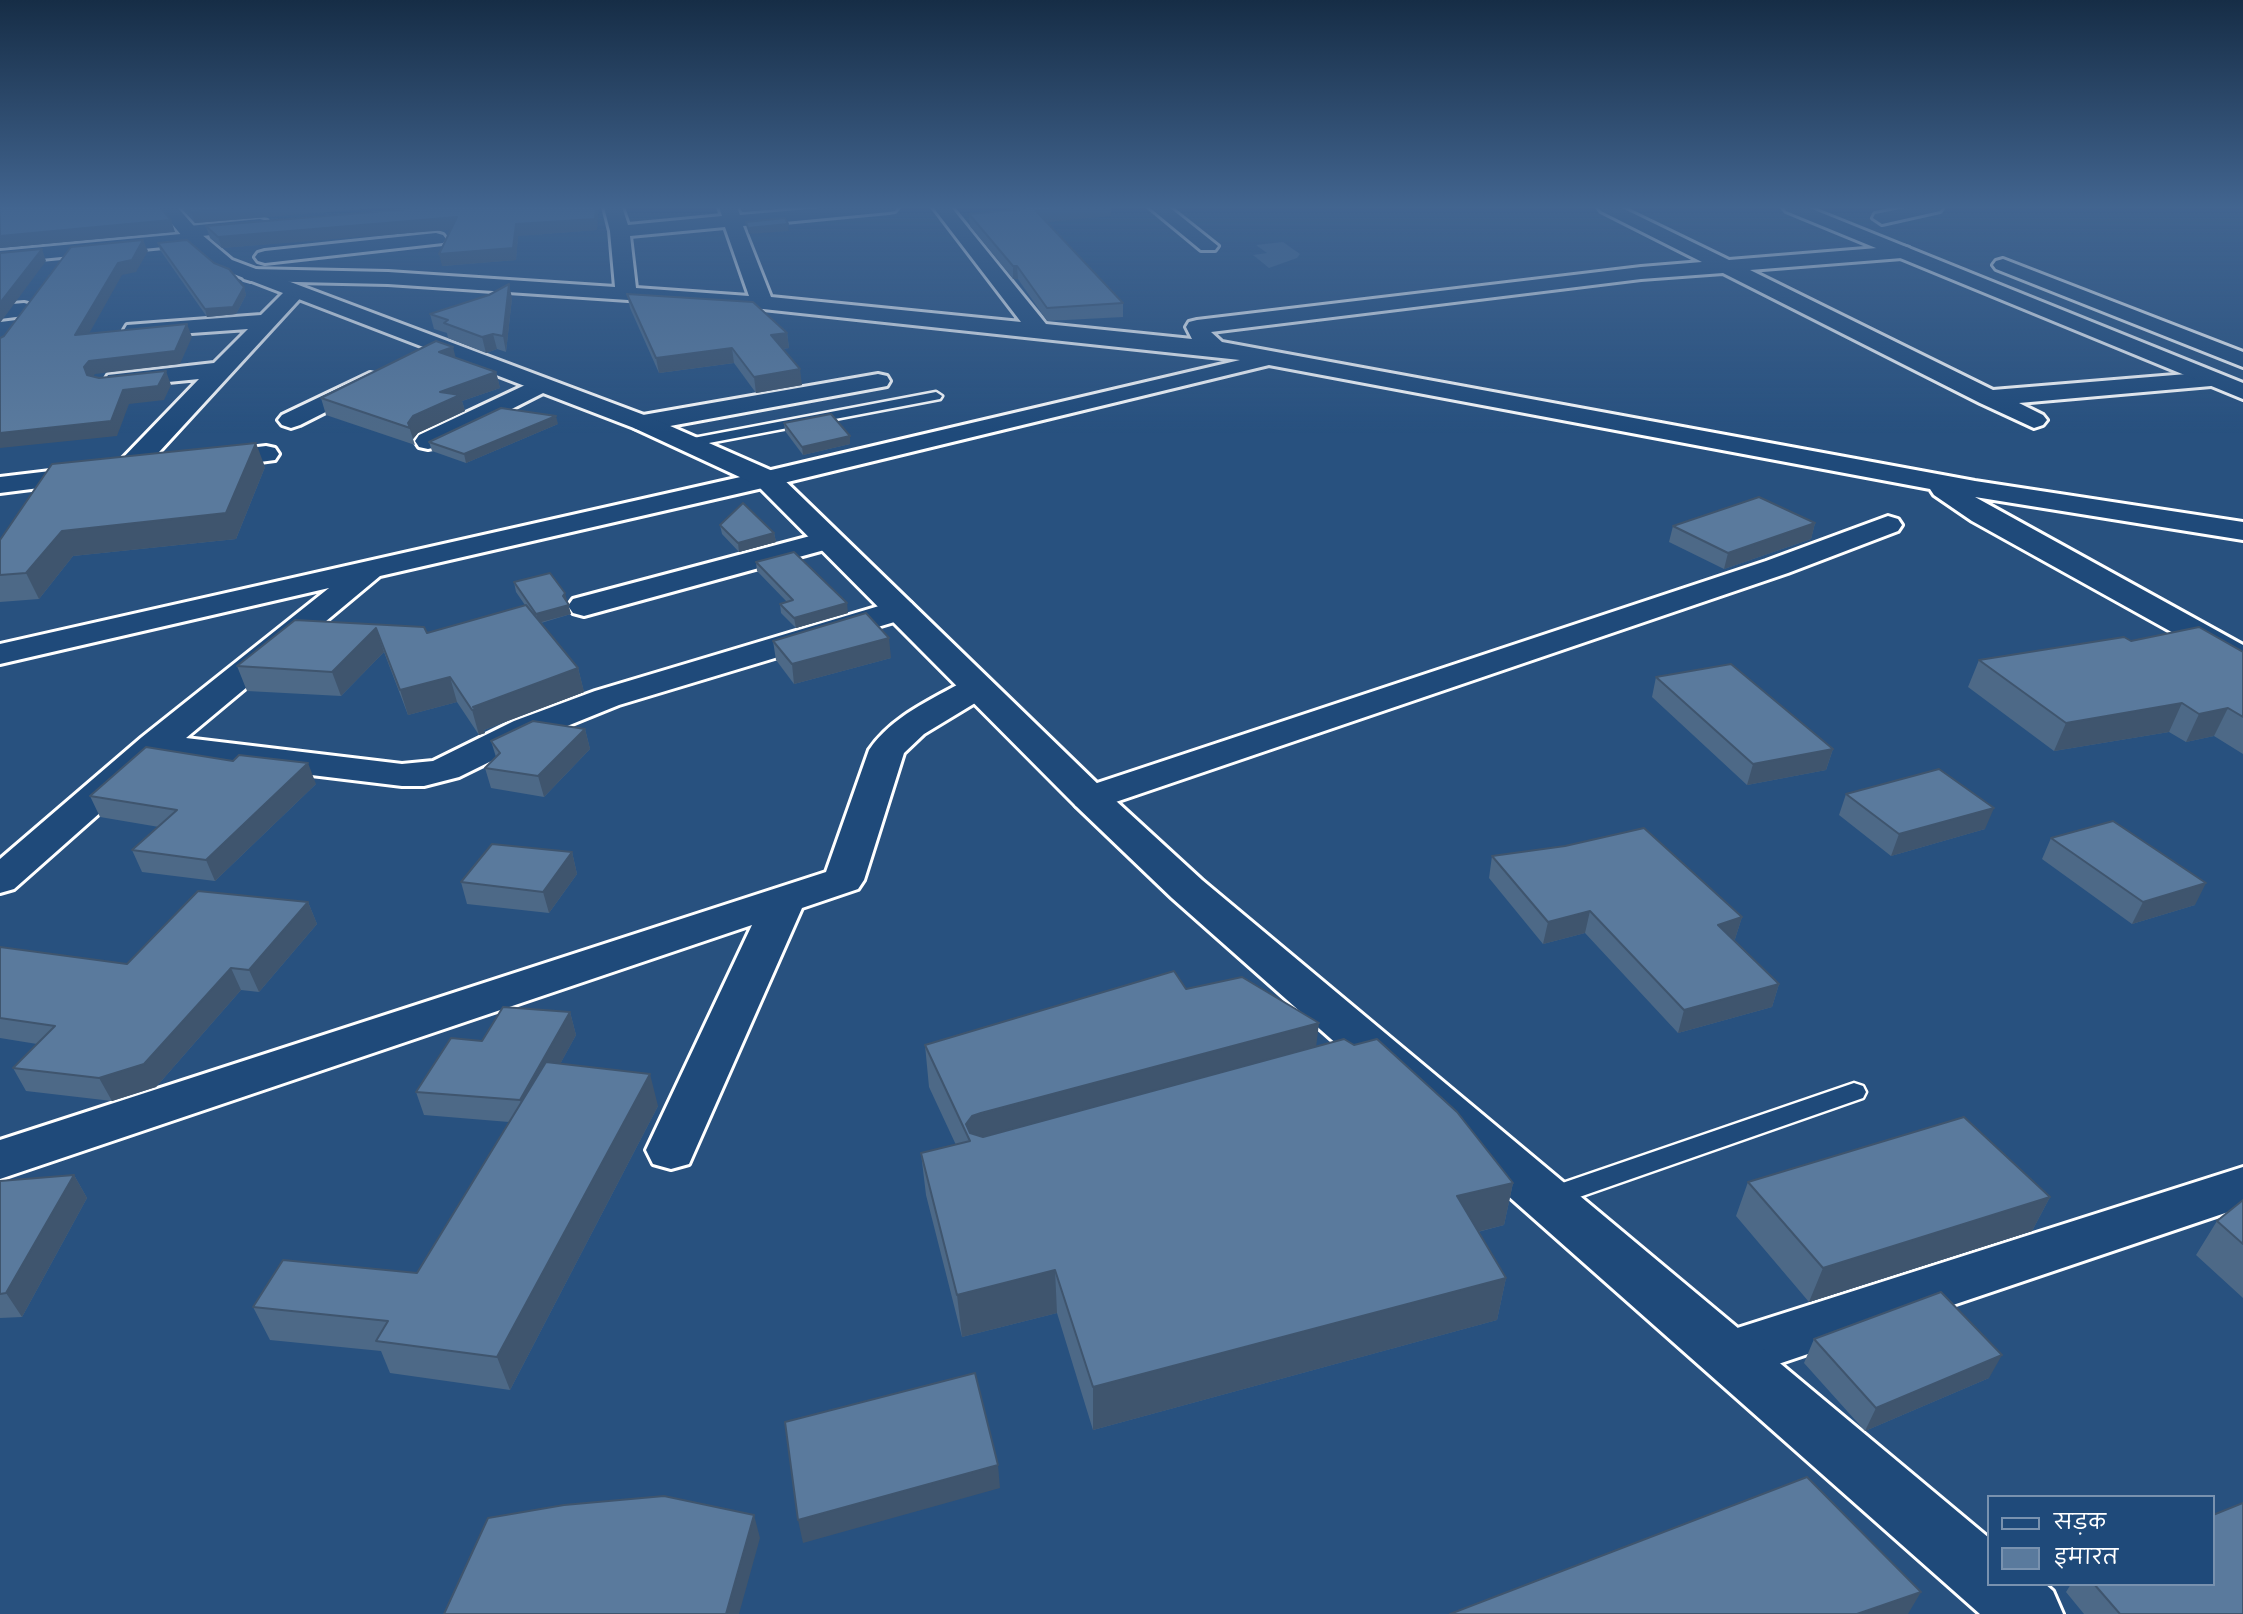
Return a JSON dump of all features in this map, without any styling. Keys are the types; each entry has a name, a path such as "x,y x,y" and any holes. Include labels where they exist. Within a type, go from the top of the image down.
{"street":[{"path":"270,282 643,423 767,479 1090,798 1369,1061 1548,1198 1731,1355 1988,1584"},
{"path":"445,282 763,303 1215,348 1934,481 2243,531"},
{"path":"625,282 626,294"},
{"path":"753,282 763,303"},
{"path":"1001,282 1040,332"},
{"path":"1215,348 1197,331 1197,327 1558,282"},
{"path":"1756,282 2034,420"},
{"path":"1976,282 2243,392"},
{"path":"2047,282 2243,360"},
{"path":"4,322 24,310 39,290"},
{"path":"127,470 295,292"},
{"path":"119,332 269,320"},
{"path":"413,358 438,345"},
{"path":"0,654 767,479 1274,358"},
{"path":"104,382 220,370"},
{"path":"291,420 389,370"},
{"path":"1990,398 2211,379"},
{"path":"643,423 878,381"},
{"path":"428,441 540,385"},
{"path":"0,485 266,454"},
{"path":"1934,481 1982,515 2243,658"},
{"path":"1090,798 1777,567 1888,525"},
{"path":"584,606 829,540"},
{"path":"0,880 155,745 371,570"},
{"path":"155,745 402,775 424,775 446,769 527,729 607,698 900,610"},
{"path":"0,1160 844,880 887,750 911,726 978,687"},
{"path":"671,1150 785,900"},
{"path":"1731,1355 2243,1188"},
{"path":"1990,1586 2005,1599"}],"lane":[{"path":"688,443 936,396"},
{"path":"1548,1198 1854,1092"}],"building":[{"path":"0,282 16,282 0,303"},
{"path":"44,282 106,282 75,335 187,324 175,351 89,361 84,367 87,375 99,378 166,371 158,386 123,390 111,421 0,433 0,338"},
{"path":"186,282 240,282 244,287 233,307 205,309"},
{"path":"1029,282 1103,282 1123,303 1047,308"},
{"path":"509,284 503,336 493,334 482,337 444,323 448,320 430,314 489,295"},
{"path":"627,294 753,302 787,333 771,335 800,369 754,377 732,348 656,358"},
{"path":"436,341 453,347 439,352 496,372 440,392 460,395 413,416 408,423 410,428 321,398"},
{"path":"501,408 556,416 464,454 429,442"},
{"path":"831,414 850,436 802,447 784,423"},
{"path":"256,443 226,513 62,531 26,573 0,575 0,540 52,464"},
{"path":"1759,497 1815,523 1728,553 1673,526"},
{"path":"743,503 774,533 738,543 720,525"},
{"path":"794,552 847,603 794,618 780,604 793,600 756,562"},
{"path":"550,573 565,593 563,596 569,605 536,614 514,582"},
{"path":"526,605 578,668 473,707 478,708 472,710 450,677 400,690 376,628 332,672 237,666 295,620 424,627 427,633"},
{"path":"866,613 889,638 792,664 773,641"},
{"path":"2199,627 2243,652 2243,717 2228,708 2199,714 2182,703 2066,723 1979,660 2124,637 2131,641"},
{"path":"1731,664 1833,749 1753,764 1656,677"},
{"path":"533,721 585,729 538,776 485,768 500,753 491,741"},
{"path":"146,747 233,761 239,755 308,763 206,860 132,850 177,810 90,796"},
{"path":"1939,769 1994,808 1899,834 1846,794"},
{"path":"2113,821 2206,883 2143,902 2051,838"},
{"path":"1644,828 1742,917 1718,925 1779,984 1684,1010 1590,911 1548,922 1492,856 1565,846"},
{"path":"492,844 572,852 543,892 461,882"},
{"path":"198,891 308,902 249,970 231,968 144,1064 99,1078 13,1068 55,1026 0,1018 0,947 127,964"},
{"path":"1174,971 1186,989 1242,977 1319,1023 981,1113 972,1116 966,1124 970,1133 983,1137 1344,1039 1354,1045 1377,1039 1457,1112 1513,1183 1457,1196 1506,1278 1093,1387 1055,1270 957,1295 921,1153 970,1141 925,1045"},
{"path":"503,1007 570,1012 520,1100 416,1092 451,1038 482,1041"},
{"path":"546,1062 650,1074 497,1357 376,1341 388,1321 253,1307 283,1260 417,1273"},
{"path":"1964,1117 2050,1197 1823,1268 1748,1182"},
{"path":"74,1175 6,1293 0,1294 0,1181"},
{"path":"2243,1200 2243,1244 2217,1221"},
{"path":"1941,1292 2002,1355 1876,1408 1814,1339"},
{"path":"975,1373 998,1465 798,1520 785,1422"},
{"path":"1807,1477 1921,1592 1857,1614 1450,1614"},
{"path":"664,1496 754,1515 726,1614 444,1614 488,1518 564,1505"},
{"path":"2243,1503 2243,1614 2120,1614 2096,1586 2215,1586 2215,1514"}]}
